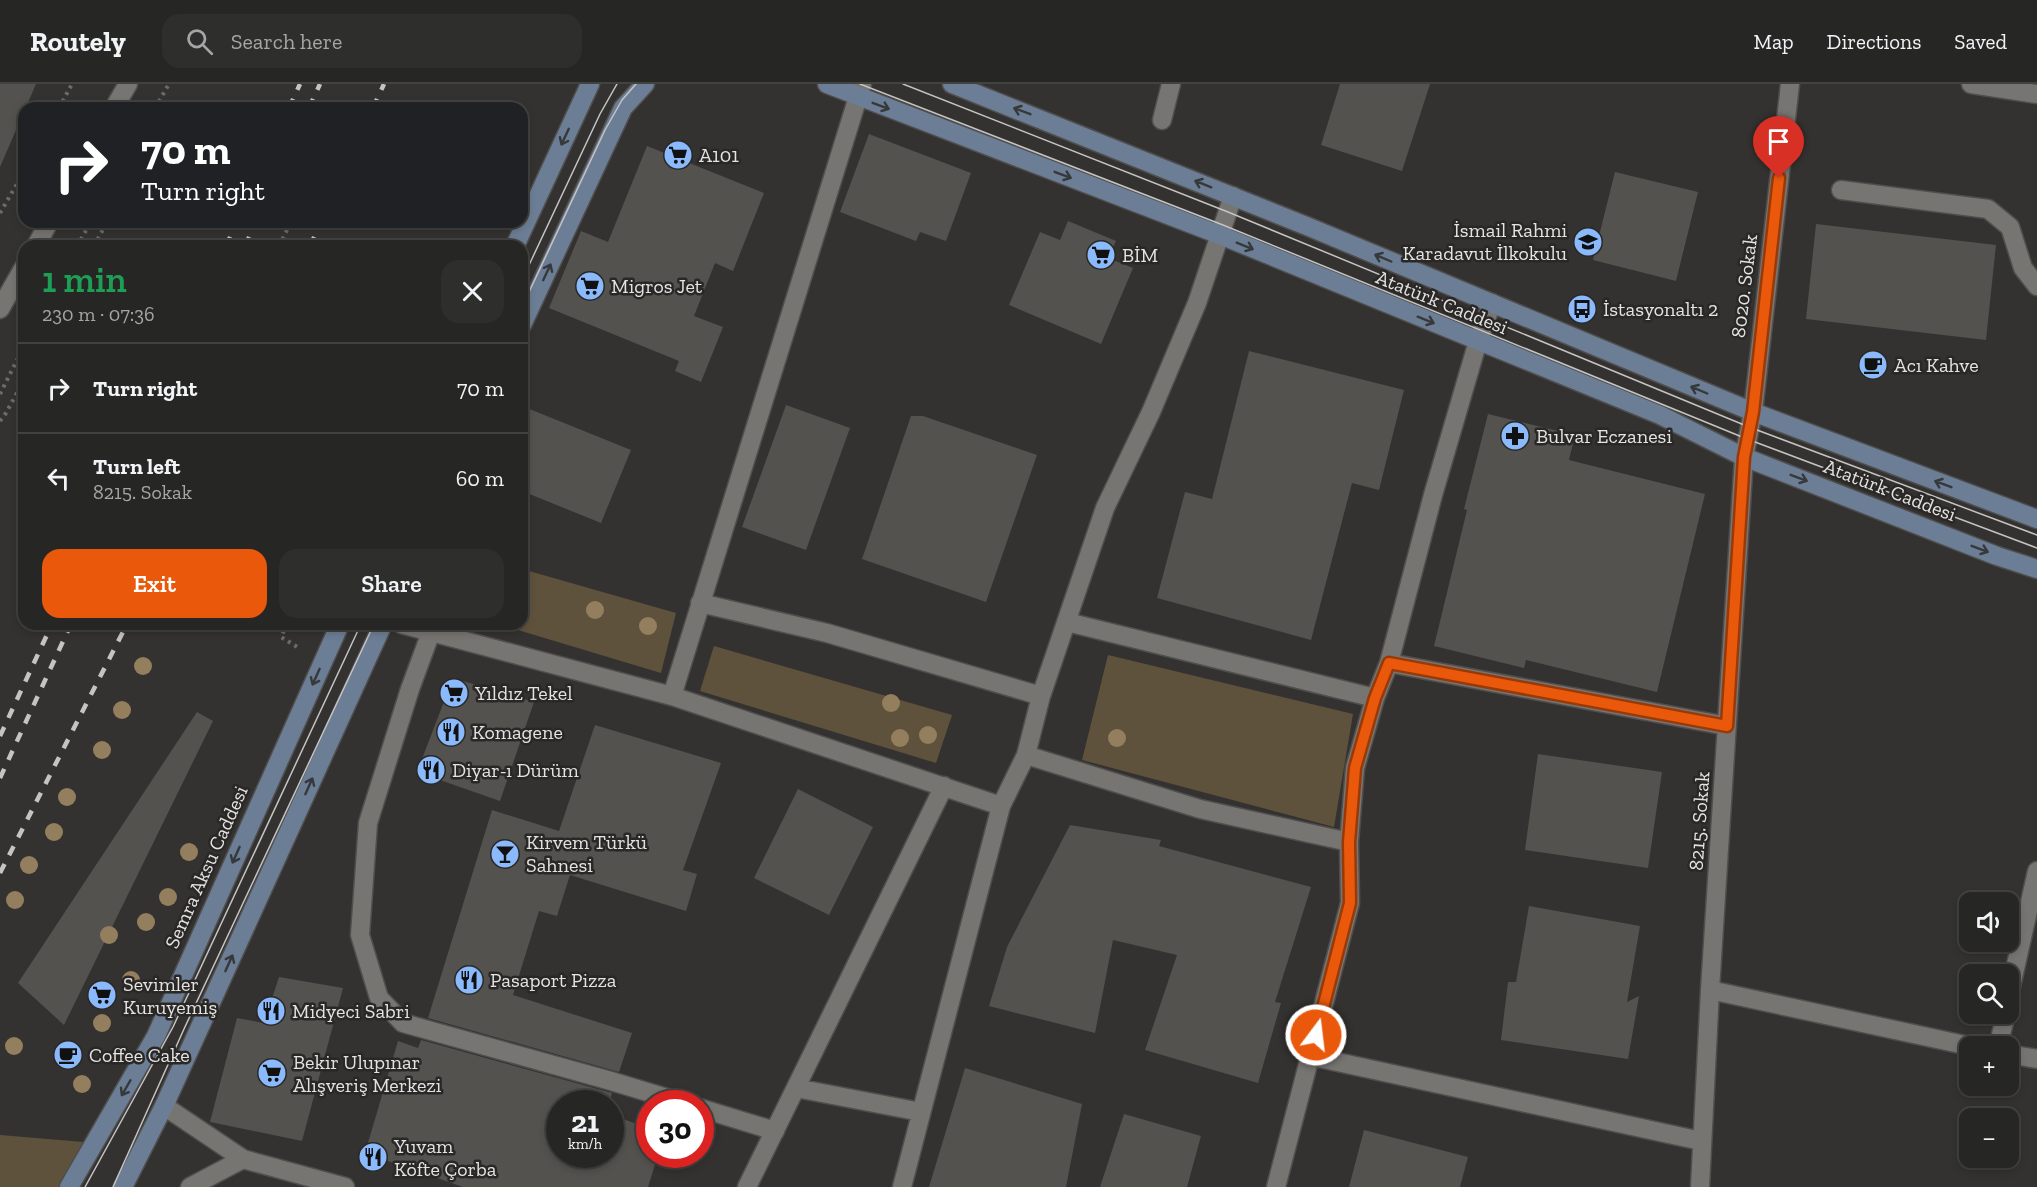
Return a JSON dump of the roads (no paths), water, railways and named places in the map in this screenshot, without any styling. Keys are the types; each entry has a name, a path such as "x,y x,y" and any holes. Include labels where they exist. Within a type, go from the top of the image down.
{"street":[{"path":"118,102 128,84"},
{"path":"528,218 590,84"},
{"path":"528,312 623,108 645,84"},
{"name":"Atatürk Caddesi","path":"827,84 860,90 1660,415 1744,457 1997,556 2037,569"},
{"name":"Atatürk Caddesi","path":"952,84 1233,196 1753,412 2037,519"},
{"path":"1161,120 1171,84"},
{"name":"8020. Sokak","path":"1744,457 1753,412 1790,84"},
{"path":"1971,84 2037,94"},
{"path":"672,696 860,90"},
{"path":"1841,190 1988,209 2010,227 2023,268 2037,286"},
{"path":"902,1187 1001,806 1026,755 1041,696 1105,508 1151,411 1188,325 1233,196"},
{"path":"0,309 18,278"},
{"path":"1276,1187 1350,903 1349,842 1355,768 1375,698 1389,663 1433,495 1478,341 1492,303"},
{"name":"8215. Sokak","path":"1700,1187 1710,990 1744,457"},
{"path":"700,603 827,633 1041,696"},
{"path":"1066,622 1375,698"},
{"name":"Semra Aksu Caddesi","path":"69,1187 156,1036 337,630"},
{"path":"123,1187 164,1106 380,630"},
{"path":"424,630 672,696 1001,806"},
{"path":"431,632 410,688 368,823 360,935 379,998 403,1023 641,1090"},
{"path":"1389,663 1727,726"},
{"path":"1026,755 1200,809 1349,842"},
{"path":"747,1187 944,786"},
{"path":"2016,964 2037,871"},
{"path":"1710,990 1959,1044"},
{"path":"1310,1056 1701,1142"},
{"path":"2019,1056 2037,1059"},
{"path":"796,1088 921,1112"},
{"path":"164,1106 243,1159 345,1187"},
{"path":"714,1112 775,1131"},
{"path":"190,1187 243,1159"}],"tram line":[{"path":"528,267 600,114 617,84"},
{"path":"528,294 605,130 622,100 636,84"},
{"path":"860,84 1223,225 1747,439 2037,548"},
{"path":"903,84 1228,212 1749,427 2037,535"},
{"path":"85,1187 173,1027 358,630"},
{"path":"113,1187 184,1029 371,630"}],"railway":[{"path":"292,102 300,84"},
{"path":"312,102 320,84"},
{"path":"376,102 384,84"},
{"path":"229,240 234,228"},
{"path":"248,240 253,228"},
{"path":"313,240 318,228"},
{"path":"0,736 49,630"},
{"path":"0,778 68,630"},
{"path":"0,873 124,630"}],"place":[{"name":"A101","path":"678,155"},
{"name":"İsmail Rahmi Karadavut İlkokulu","path":"1588,242"},
{"name":"BİM","path":"1101,255"},
{"name":"Migros Jet","path":"590,286"},
{"name":"İstasyonaltı 2","path":"1582,309"},
{"name":"Acı Kahve","path":"1873,365"},
{"name":"Bulvar Eczanesi","path":"1515,436"},
{"name":"Yıldız Tekel","path":"454,693"},
{"name":"Komagene","path":"451,732"},
{"name":"Diyar-ı Dürüm","path":"431,770"},
{"name":"Kirvem Türkü Sahnesi","path":"505,854"},
{"name":"Pasaport Pizza","path":"469,980"},
{"name":"Sevimler Kuruyemiş","path":"102,995"},
{"name":"Midyeci Sabri","path":"271,1011"},
{"name":"Coffee Cake","path":"68,1055"},
{"name":"Bekir Ulupınar Alışveriş Merkezi","path":"272,1073"},
{"name":"Yuvam Köfte Çorba","path":"373,1157"}]}
